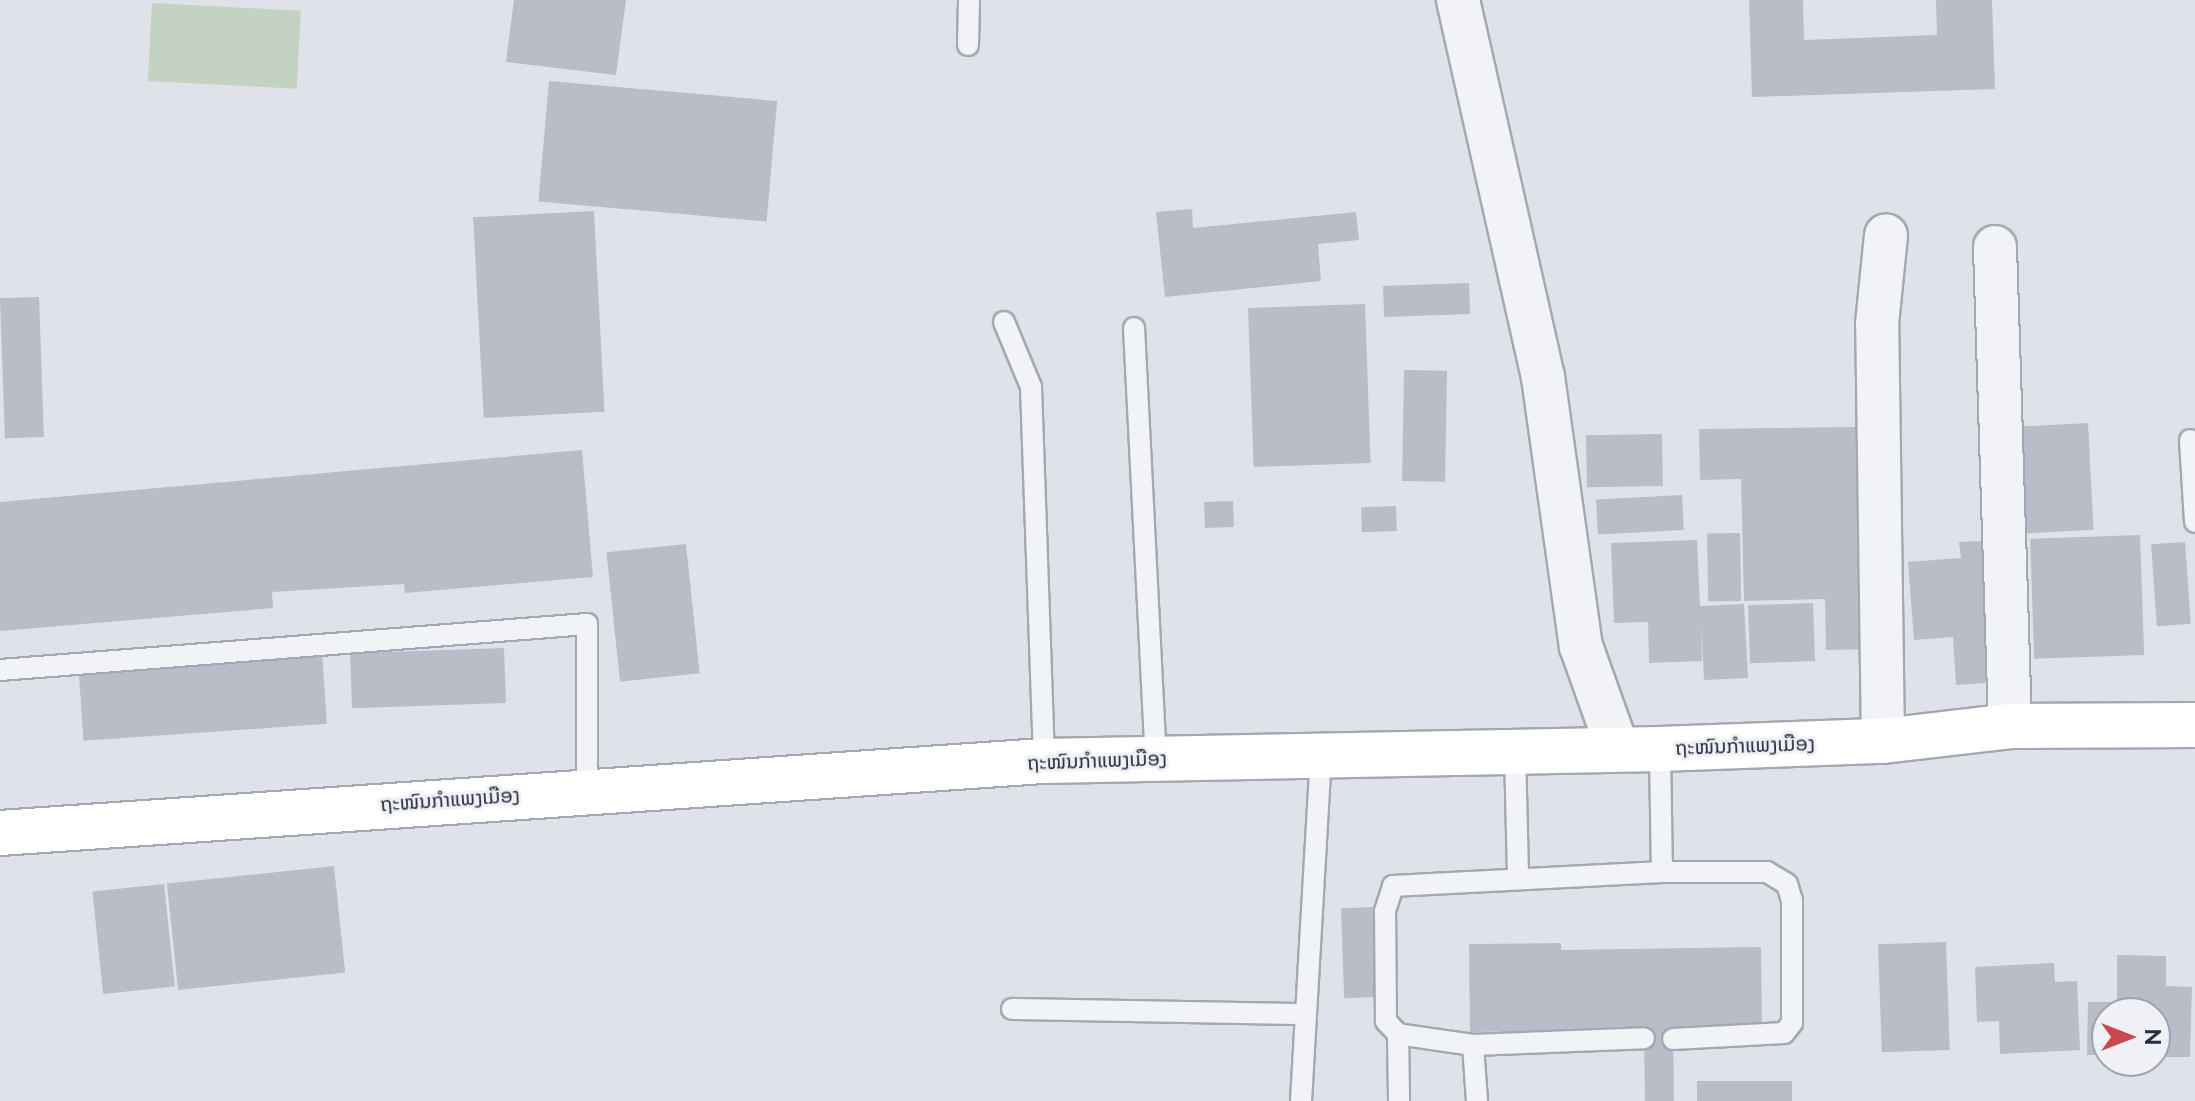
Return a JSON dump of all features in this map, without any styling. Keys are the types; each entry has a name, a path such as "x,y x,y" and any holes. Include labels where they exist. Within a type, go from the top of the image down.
{"main road":[{"name":"ຖະໜົນກຳແພງເມືອງ","path":"0,833 1044,761 1639,749 1883,741 2010,726 2195,725"}],"street":[{"path":"1458,0 1543,377 1581,646 1639,749"},
{"path":"1883,741 1877,324 1886,235"},
{"path":"1995,247 2010,726"}],"lane":[{"path":"968,45 969,0"},
{"path":"1004,322 1031,387 1044,761"},
{"path":"1134,328 1156,759"},
{"path":"2190,440 2195,522"},
{"path":"0,670 587,624 587,792"},
{"path":"1639,749 1662,872"},
{"path":"1515,751 1518,876"},
{"path":"1301,1101 1301,1014 1321,755"},
{"path":"1644,1038 1473,1045 1398,1034 1386,1021 1385,911 1393,886 1518,876 1662,872 1767,872 1787,884 1792,900 1792,1023 1784,1033 1673,1039"},
{"path":"1012,1009 1301,1014"},
{"path":"1398,1034 1399,1101"},
{"path":"1473,1045 1477,1101"}],"green space":[{"path":"152,3 301,11 297,89 148,81"}],"building":[{"path":"514,0 626,0 616,75 506,62"},
{"path":"1749,0 1803,0 1804,40 1937,35 1936,0 1992,0 1995,89 1752,97"},
{"path":"549,81 777,101 767,221 538,202"},
{"path":"1192,209 1193,228 1356,212 1359,240 1318,244 1321,281 1165,297 1156,212"},
{"path":"594,211 605,412 484,418 473,217"},
{"path":"1469,283 1470,314 1384,317 1383,286"},
{"path":"39,297 44,437 5,438 0,298"},
{"path":"1365,304 1371,463 1254,467 1248,308"},
{"path":"1404,370 1447,371 1445,482 1402,481"},
{"path":"2088,423 2094,530 2018,534 2012,427"},
{"path":"1856,427 1857,468 1876,467 1881,649 1826,650 1825,599 1744,601 1741,479 1700,480 1699,429"},
{"path":"1662,434 1663,486 1587,487 1586,435"},
{"path":"582,450 593,577 405,593 404,584 272,592 273,608 0,631 0,502"},
{"path":"1682,495 1684,530 1598,534 1596,500"},
{"path":"1233,501 1234,527 1205,528 1204,502"},
{"path":"1396,506 1397,531 1362,532 1361,507"},
{"path":"1740,533 1741,601 1708,602 1707,534"},
{"path":"2140,535 2144,655 2034,659 2030,539"},
{"path":"1697,540 1700,606 1744,604 1748,678 1704,680 1701,622 1702,661 1649,663 1648,622 1614,623 1611,543"},
{"path":"2002,540 2011,681 1956,685 1953,637 1914,640 1908,562 1961,558 1959,542"},
{"path":"2185,542 2191,624 2157,626 2151,544"},
{"path":"686,544 700,673 620,682 606,552"},
{"path":"1813,603 1815,661 1750,663 1748,605"},
{"path":"504,648 506,703 352,708 350,653"},
{"path":"322,653 327,724 84,741 79,670"},
{"path":"334,866 345,972 178,990 167,884"},
{"path":"164,884 175,986 103,994 92,892"},
{"path":"1375,907 1378,997 1344,998 1341,908"},
{"path":"1946,942 1950,1050 1882,1052 1878,944"},
{"path":"1561,943 1561,950 1761,947 1762,1029 1673,1030 1674,1101 1645,1101 1644,1030 1470,1032 1469,944"},
{"path":"2117,955 2166,956 2166,986 2192,987 2190,1057 2171,1057 2171,997 2117,997"},
{"path":"2054,963 2055,982 2077,981 2080,1050 2000,1054 1999,1021 1977,1022 1975,967"},
{"path":"2088,1002 2091,1002 2091,1055 2087,1055"},
{"path":"1697,1081 1792,1081 1792,1101 1697,1101"}]}
